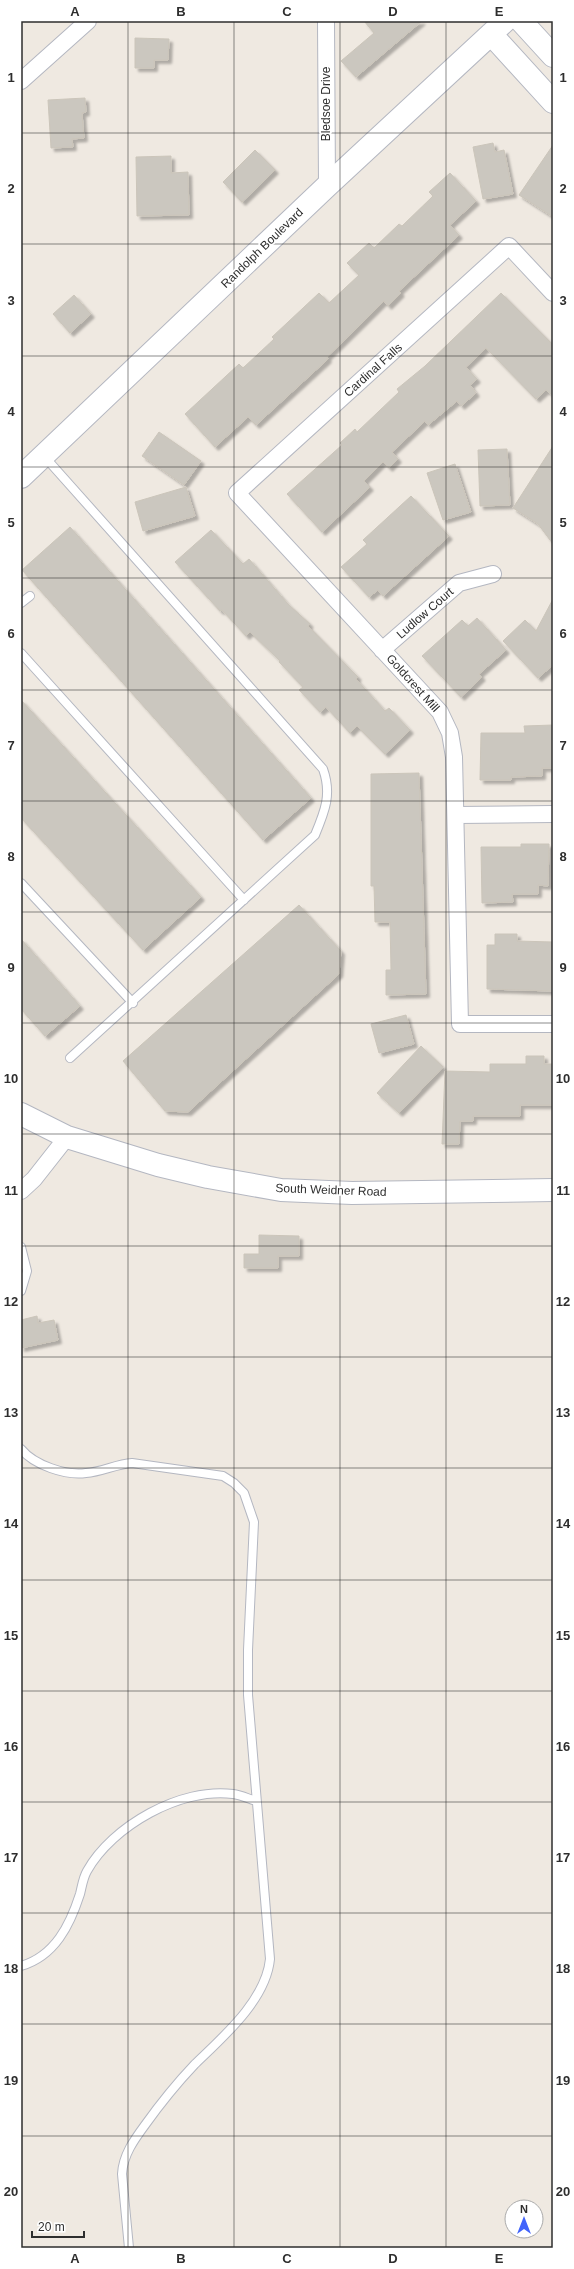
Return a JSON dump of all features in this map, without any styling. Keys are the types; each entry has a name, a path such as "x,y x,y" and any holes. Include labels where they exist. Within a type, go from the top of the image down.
{"main road":[{"path":"521,21 553,56"},
{"name":"Randolph Boulevard","path":"21,477 327,186 498,27"},
{"path":"498,27 553,102"},
{"name":"South Weidner Road","path":"21,1114 67,1137 158,1165 208,1177 281,1190 352,1193 553,1190"}],"street":[{"path":"21,81 88,21"},
{"name":"Bledsoe Drive","path":"326,21 327,186"},
{"name":"Cardinal Falls","path":"237,493 509,246 553,294"},
{"name":"Goldcrest Mill","path":"237,493 382,650 445,721 454,757 457,815 460,1024 553,1024"},
{"name":"Ludlow Court","path":"382,650 459,583 492,574"},
{"path":"457,815 553,814"},
{"path":"21,1191 34,1179 67,1137"}],"lane":[{"path":"44,456 323,769 328,783 325,812 315,835 133,1003 70,1058"},
{"path":"21,603 30,596"},
{"path":"21,653 244,900"},
{"path":"21,883 133,1003"},
{"path":"21,1247 27,1271 21,1290"},
{"path":"21,1449 37,1462 71,1473 86,1474 122,1464 145,1464 223,1476 234,1483 244,1493 251,1508 254,1522 248,1650 248,1695 270,1960 268,1976 225,2036 194,2065 132,2142 122,2165 129,2248"},
{"path":"21,1966 44,1955 54,1946 71,1918 85,1873 96,1855 149,1813 182,1798 206,1794 233,1794 256,1801"}],"building":[{"path":"364,21 422,21 356,77 341,61 374,33"},
{"path":"135,38 169,39 168,60 154,60 154,68 135,68"},
{"path":"85,98 86,112 82,113 84,138 72,139 73,147 51,148 48,100"},
{"path":"493,143 495,152 504,150 513,194 483,199 473,147"},
{"path":"553,145 553,217 519,195"},
{"path":"255,150 275,170 242,202 223,182"},
{"path":"171,156 171,173 188,172 189,215 137,216 136,157"},
{"path":"450,173 476,201 450,225 459,235 399,291 401,293 388,306 384,301 327,357 328,359 256,425 248,417 215,447 185,414 239,364 243,368 274,339 272,337 319,293 329,303 359,275 347,263 369,243 374,248 399,224 402,226 433,196 429,192"},
{"path":"501,293 553,345 553,396 546,390 536,399 486,348 466,367 477,379 470,385 476,393 461,406 457,401 428,425 425,421 392,452 398,459 389,468 383,462 364,481 370,487 322,532 287,494 342,445 340,443 355,429 357,432 399,392 397,389 425,366"},
{"path":"74,295 91,314 70,333 53,314"},
{"path":"159,432 201,461 184,485 142,456"},
{"path":"553,446 553,544 538,524 513,508"},
{"path":"507,449 510,505 480,506 478,450"},
{"path":"455,464 471,512 443,520 427,473"},
{"path":"186,487 195,516 143,531 135,502"},
{"path":"411,496 449,536 383,596 378,590 369,597 341,567 367,544 363,540"},
{"path":"70,527 311,798 263,840 22,570"},
{"path":"211,530 243,564 249,559 288,604 310,624 308,626 358,677 356,679 385,711 389,708 410,730 385,754 357,726 350,733 326,707 320,712 299,690 303,687 279,662 280,661 250,632 246,636 222,610 220,611 175,562"},
{"path":"553,599 553,665 538,678 503,641 525,620 536,631"},
{"path":"477,618 506,650 479,674 482,677 461,697 422,656 462,620 468,626"},
{"path":"21,700 201,897 143,950 21,818"},
{"path":"553,725 553,768 542,768 542,776 511,777 511,780 480,780 481,733 525,733 524,726"},
{"path":"419,773 426,994 386,995 386,970 391,970 390,922 375,922 374,886 371,886 371,774"},
{"path":"521,844 549,844 548,886 538,885 538,894 512,894 513,902 482,903 481,847 521,847"},
{"path":"299,905 341,951 339,974 188,1112 165,1111 123,1061"},
{"path":"495,934 517,934 517,941 553,942 553,991 487,989 487,945 495,945"},
{"path":"21,939 80,1006 45,1036 21,1009"},
{"path":"406,1015 414,1044 379,1053 371,1024"},
{"path":"421,1046 443,1067 399,1113 377,1093"},
{"path":"526,1056 544,1056 544,1064 553,1064 553,1105 520,1105 520,1116 473,1116 473,1121 460,1121 459,1144 442,1144 445,1071 490,1072 490,1064 526,1064"},
{"path":"259,1235 299,1236 299,1256 278,1256 278,1268 244,1268 244,1254 259,1254"},
{"path":"37,1316 38,1323 54,1320 58,1340 21,1348 21,1320"}]}
